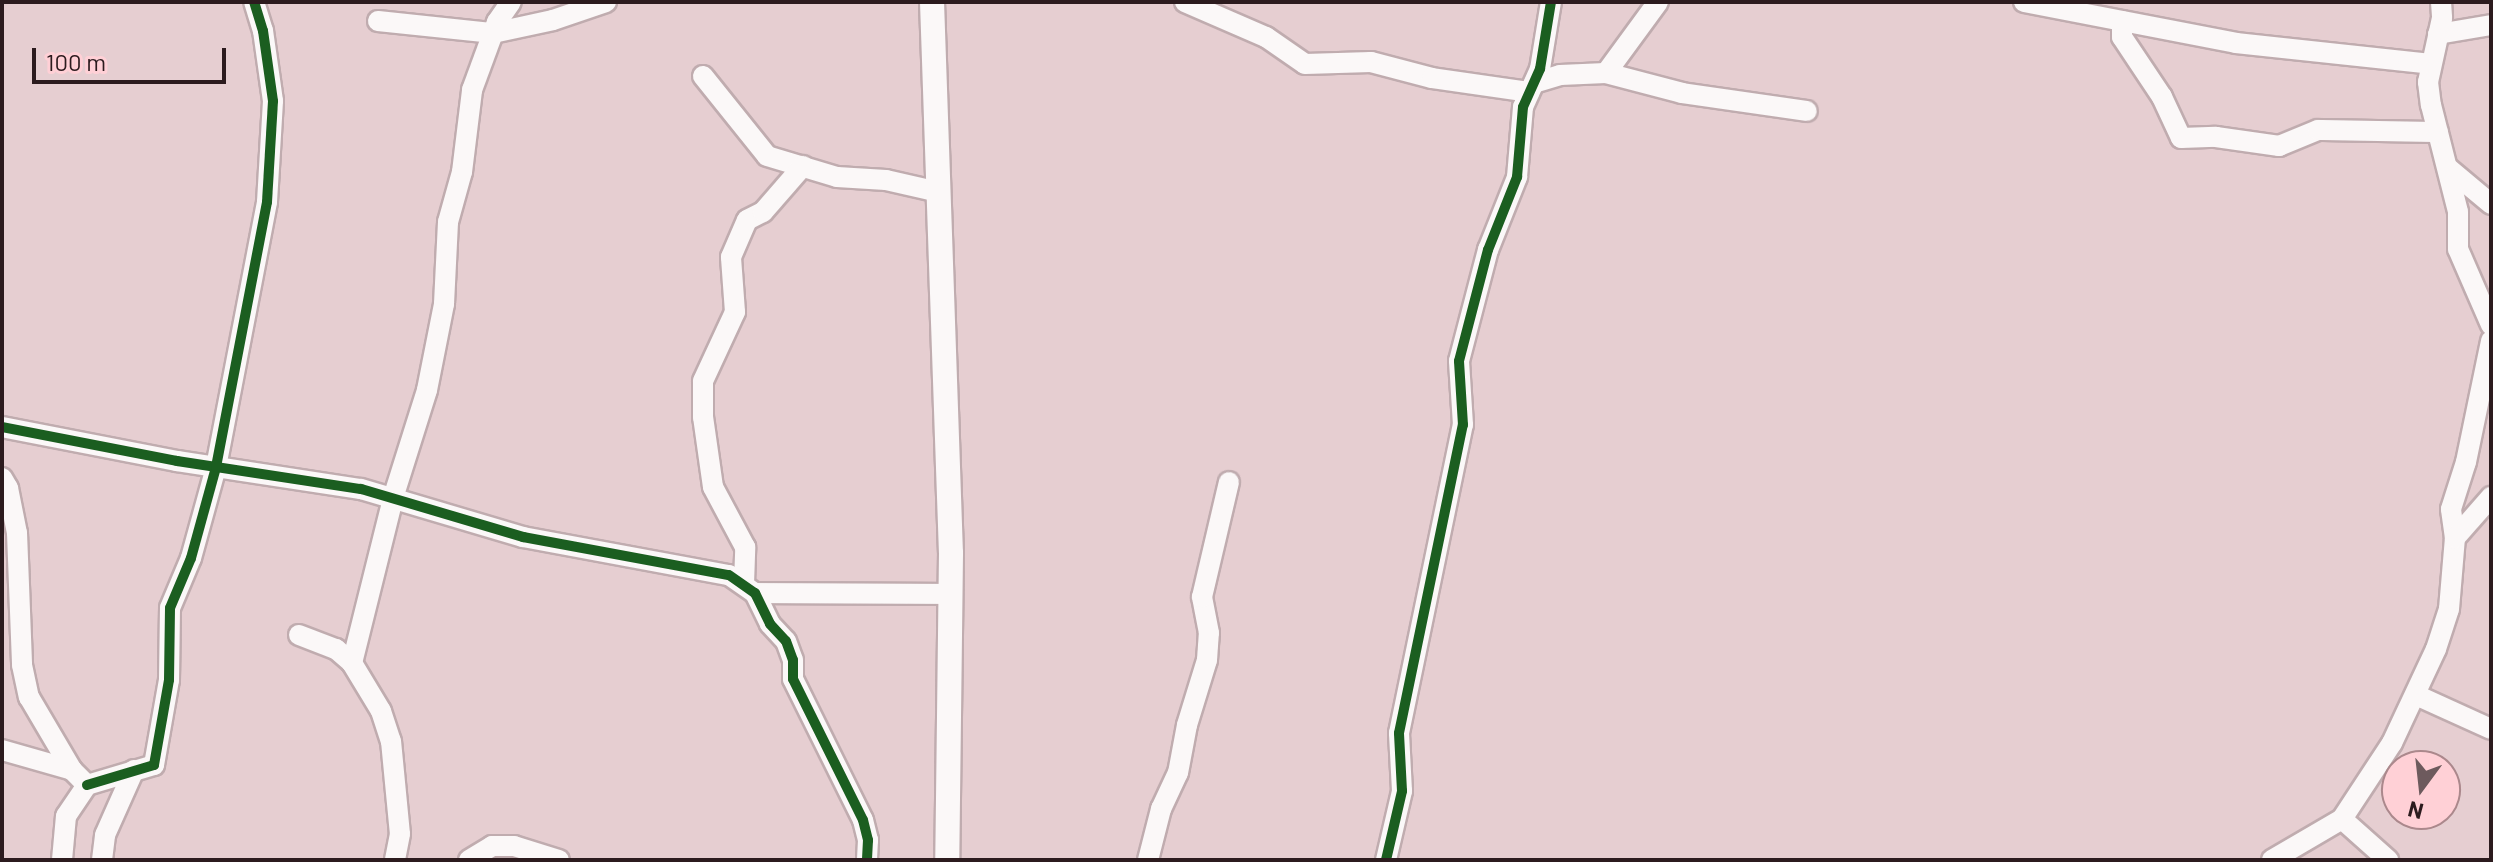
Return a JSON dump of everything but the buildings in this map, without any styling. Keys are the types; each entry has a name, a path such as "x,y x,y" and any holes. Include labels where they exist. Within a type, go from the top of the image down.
{"main road":[{"path":"932,2 951,594 947,860"}],"street":[{"path":"2,750 80,777 154,765 169,680 170,608 191,558 216,467 267,202 273,101 263,31 254,2"},
{"path":"352,663 393,498 427,390 444,304 448,222 462,172 472,90 493,33 511,2"},
{"path":"378,21 493,33 553,20 606,2"},
{"path":"1185,2 1266,37 1305,64 1371,62 1432,78 1532,87 1560,75 1606,73 1682,93 1807,111"},
{"path":"1386,860 1402,791 1399,733 1463,425 1459,361 1488,250 1517,177 1523,107 1540,69 1551,2"},
{"path":"1606,73 1658,2"},
{"path":"2024,2 2236,43 2431,64"},
{"path":"2441,2 2428,82 2458,212 2458,249 2491,325"},
{"path":"2122,21 2122,37 2162,97 2181,138 2216,137 2279,146 2318,130 2438,132"},
{"path":"2438,34 2491,25"},
{"path":"703,76 767,156 837,177 886,180 939,192"},
{"path":"803,166 763,212 747,220 731,257 735,312 703,381 703,417 713,487 745,547 750,588 770,624 786,641 793,660 793,679 863,820 868,840 867,860"},
{"path":"2448,168 2491,204"},
{"path":"2272,860 2342,819 2392,743 2416,695 2449,609 2455,538 2451,509 2466,462 2491,341"},
{"path":"2,427 216,467 361,489 523,537 704,568 729,575 750,588 951,594"},
{"path":"2,478 8,488 17,533 22,665 29,697 80,777"},
{"path":"1148,860 1161,809 1178,773 1187,725 1207,660 1209,633 1202,597 1229,482"},
{"path":"2455,538 2491,497"},
{"path":"299,635 336,649 352,663 381,711 391,741 400,834 395,860"},
{"path":"2416,695 2491,729"},
{"path":"102,860 105,835 134,770"},
{"path":"62,860 66,816 80,777"},
{"path":"2342,819 2388,860"},
{"path":"469,860 492,846 514,846 559,860"}],"cycle path":[{"path":"87,785 154,765 169,680 170,608 191,558 216,467 267,202 273,101 263,31 254,2"},
{"path":"1386,860 1402,791 1399,733 1463,425 1459,361 1488,250 1517,177 1523,107 1540,69 1551,2"},
{"path":"2,427 177,461 361,489 523,537 729,575 755,593 770,624 786,641 793,660 793,679 863,820 868,840 867,860"}]}
